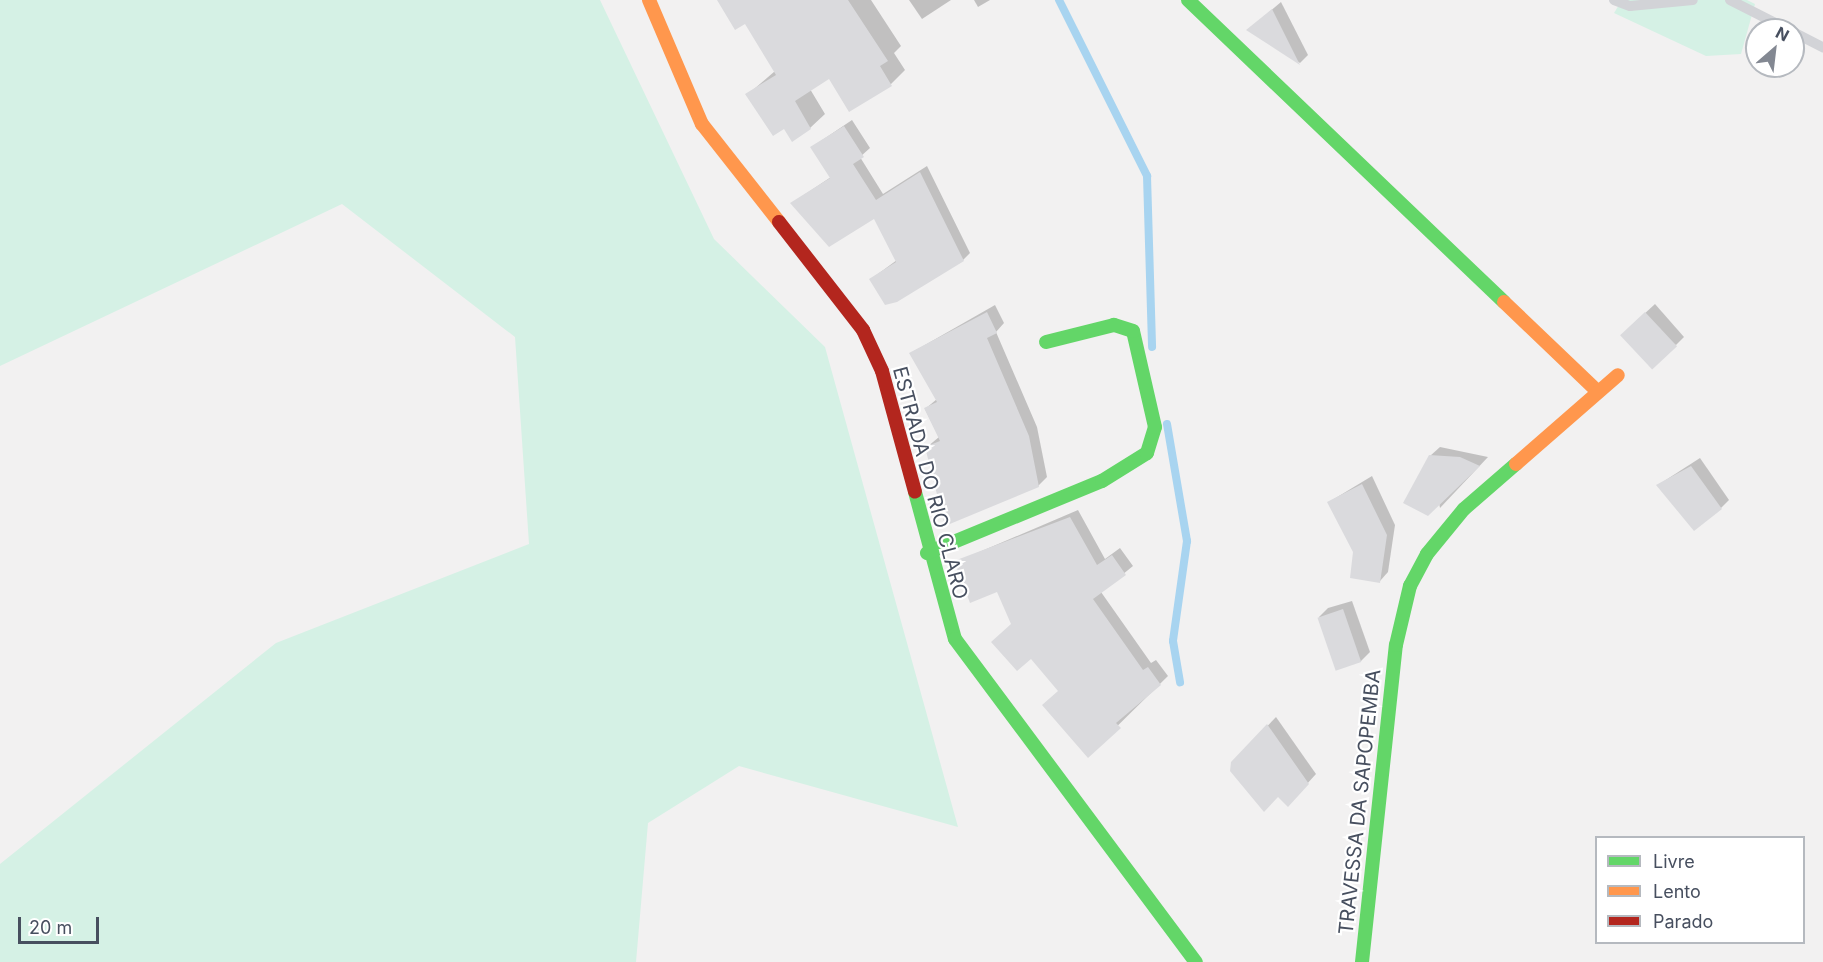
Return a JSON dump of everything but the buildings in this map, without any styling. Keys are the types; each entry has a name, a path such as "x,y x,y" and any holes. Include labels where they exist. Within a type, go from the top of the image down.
{"street":[{"name":"ESTRADA DO RIO CLARO","path":"649,0 702,124 863,330 882,371 943,613 971,667 1100,827 1196,962"},
{"path":"1188,0 1597,391"},
{"path":"927,553 1102,481 1147,453 1155,427 1133,331 1114,325 1046,342"},
{"name":"TRAVESSA DA SAPOPEMBA","path":"1362,962 1396,645 1410,586 1427,554 1464,509 1618,375"}],"lane":[{"path":"1614,0 1630,6 1693,0"},
{"path":"1730,0 1765,18"},
{"path":"1805,38 1823,47"}],"green space":[{"path":"0,0 600,0 714,239 825,347 958,827 739,766 648,823 636,962 0,962 0,864 276,643 529,544 515,337 342,204 0,366"},
{"path":"1622,0 1747,0 1755,4 1751,18 1745,18 1745,40 1741,54 1706,56 1614,13"}],"waterway":[{"path":"1059,0 1147,176 1152,347"},
{"path":"1167,424 1187,541 1173,641 1180,682"}],"traffic: fast":[{"path":"1188,0 1504,302"},
{"path":"927,553 1102,481 1147,453 1155,427 1133,331 1114,325 1046,342"},
{"path":"1362,962 1396,645 1410,586 1427,554 1464,509 1516,464"},
{"path":"915,492 955,639 1196,962"}],"traffic: slow":[{"path":"649,0 702,124 779,222"},
{"path":"1504,302 1597,391"},
{"path":"1516,464 1618,375"}],"traffic: jam":[{"path":"779,222 863,330 882,371 915,492"}]}
